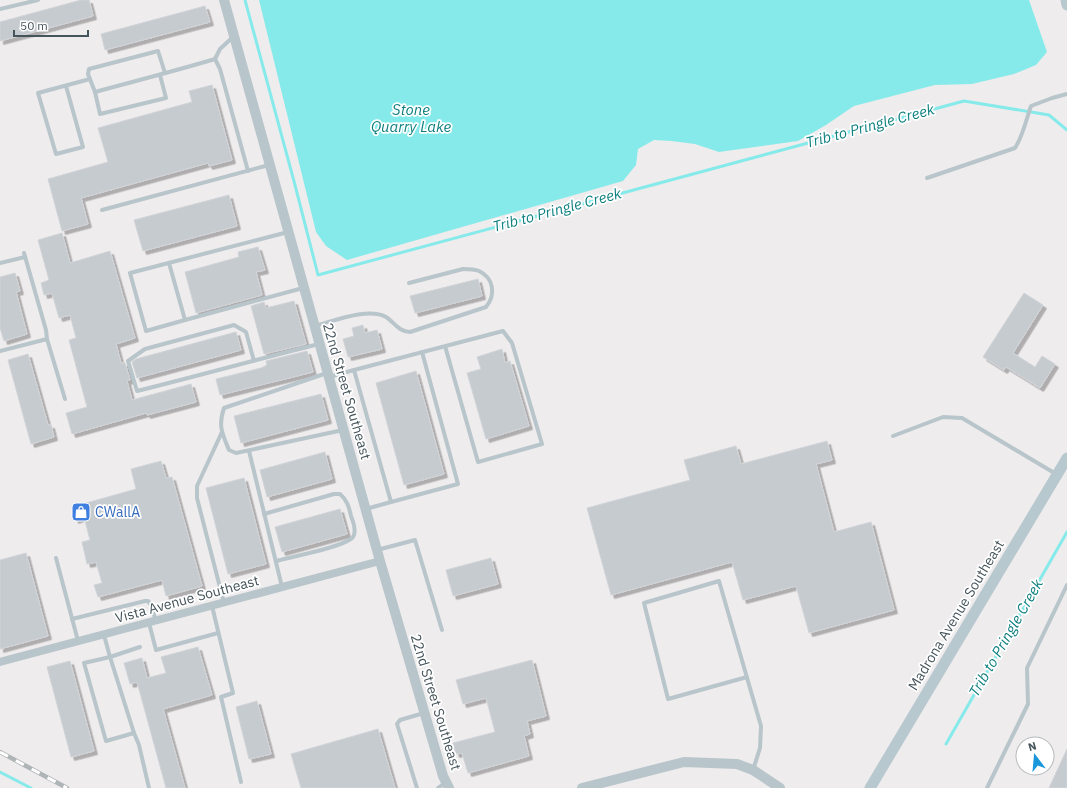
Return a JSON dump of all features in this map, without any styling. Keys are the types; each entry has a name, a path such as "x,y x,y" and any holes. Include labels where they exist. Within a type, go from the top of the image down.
{"main road":[{"path":"1066,0 1067,5"},
{"name":"Madrona Avenue Southeast","path":"870,788 1056,474 1067,458"}],"street":[{"name":"22nd Street Southeast","path":"224,0 343,430 445,786"},
{"name":"Vista Avenue Southeast","path":"0,662 380,561"},
{"path":"582,788 684,762 737,764 753,770 780,788"}],"lane":[{"path":"0,9 38,0"},
{"path":"95,92 160,75 215,58 220,49 234,36"},
{"path":"160,75 166,98 100,114 95,92 88,74 89,69 158,51 165,73"},
{"path":"215,58 220,69 248,171"},
{"path":"66,86 83,147 56,154 38,93 90,79"},
{"path":"927,178 1015,148 1021,139 1031,106 1067,94"},
{"path":"102,210 270,165"},
{"path":"288,232 130,273 146,331 304,288"},
{"path":"0,263 24,255 65,399"},
{"path":"169,263 186,320"},
{"path":"314,326 359,314 372,314 386,318 405,332 410,332 486,307 493,294 492,285 486,277 479,271 472,270 462,269 409,283"},
{"path":"254,361 246,332 234,325 145,348 128,361 137,391 254,361 320,344"},
{"path":"343,430 249,452 236,453 229,450 222,432 221,418 224,408 328,375 354,370 422,352 445,346 503,331 512,343 542,444 478,462 445,346"},
{"path":"0,350 47,339"},
{"path":"366,509 458,484 422,352"},
{"path":"354,370 390,502"},
{"path":"893,436 943,417 962,418 1056,474"},
{"path":"222,432 197,486 197,498 224,603"},
{"path":"249,452 282,587"},
{"path":"264,514 334,494 340,494 346,500 354,524 355,532 353,537 343,543 276,561"},
{"path":"377,550 415,540 442,630"},
{"path":"56,558 78,642"},
{"path":"747,677 668,699 644,603 719,581 747,677 761,726 760,748 753,770"},
{"path":"987,788 1028,704 1027,668 1067,585"},
{"path":"72,619 148,601 152,605 152,622 156,650 218,633"},
{"path":"212,606 233,693 221,697 241,782"},
{"path":"104,635 139,745 149,788"},
{"path":"134,733 106,741 84,663 110,657 140,647"},
{"path":"417,788 397,724 400,720 424,713"}],"water":[{"name":"Stone Quarry Lake","path":"259,0 1029,0 1047,52 1036,65 1014,74 972,84 935,85 854,106 826,125 798,141 719,152 695,144 654,140 638,149 636,165 623,181 347,260 326,246 316,232"}],"building":[{"path":"81,0 89,0 93,16 0,41 0,22"},
{"path":"205,6 210,22 105,50 101,34"},
{"path":"212,85 232,160 209,166 208,163 81,198 88,224 62,231 48,179 108,162 98,128 192,102 189,91"},
{"path":"229,195 237,226 143,251 134,220"},
{"path":"62,233 70,263 110,251 135,338 116,344 121,363 125,363 130,380 127,381 132,400 191,384 196,402 147,415 146,413 72,434 66,413 87,407 69,340 76,338 70,315 59,318 52,293 44,295 41,283 49,280 38,240"},
{"path":"258,247 265,270 256,272 262,295 196,313 185,272 239,257 238,252"},
{"path":"15,273 20,291 16,292 27,334 4,341 0,328 0,277"},
{"path":"478,279 482,296 415,313 410,296"},
{"path":"1024,293 1043,305 1013,353 1035,367 1042,356 1055,364 1040,388 1006,367 1004,370 983,357"},
{"path":"294,301 306,344 264,354 251,306 264,302 266,308"},
{"path":"363,325 365,333 377,330 382,349 348,357 343,339 354,336 352,328"},
{"path":"236,332 241,350 137,378 132,362 136,359"},
{"path":"502,349 505,363 510,361 529,426 486,439 467,373 481,369 477,357"},
{"path":"307,351 313,372 220,395 216,379 261,368 267,365 266,361"},
{"path":"28,354 48,425 51,425 54,437 31,444 8,360"},
{"path":"416,371 444,474 404,485 376,383"},
{"path":"321,394 328,420 241,443 234,416"},
{"path":"827,441 832,460 816,464 834,532 871,522 894,610 809,633 796,586 743,600 732,562 611,595 587,508 690,480 684,460 736,446 741,464"},
{"path":"325,452 332,479 267,497 260,470"},
{"path":"161,461 166,478 172,477 202,586 166,596 162,580 98,597 94,585 102,583 96,562 87,564 82,542 90,540 84,517 75,520 72,507 136,489 131,469"},
{"path":"244,478 266,564 228,574 206,488"},
{"path":"340,509 347,534 282,552 275,527"},
{"path":"26,553 48,636 0,649 0,560"},
{"path":"491,558 498,584 453,596 446,570"},
{"path":"198,647 212,695 163,709 185,788 166,788 137,682 130,684 124,663 142,658 147,678 166,673 161,657"},
{"path":"532,660 546,716 527,721 530,734 524,736 529,756 468,773 462,753 456,754 453,743 495,732 486,698 463,704 456,680"},
{"path":"70,661 94,751 71,757 47,667"},
{"path":"257,701 271,754 249,759 236,707"},
{"path":"378,729 395,788 301,788 291,754"},
{"path":"1067,749 1067,788 1049,788"}],"waterway":[{"name":"Trib to Pringle Creek","path":"245,0 318,275 964,101 1049,115 1067,130"},
{"name":"Trib to Pringle Creek","path":"946,744 1067,532"},
{"name":"Trib to Pringle Creek","path":"0,772 31,788"}],"railway":[{"path":"0,752 67,788"}],"place":[{"name":"CWallA","path":"81,512"}]}
